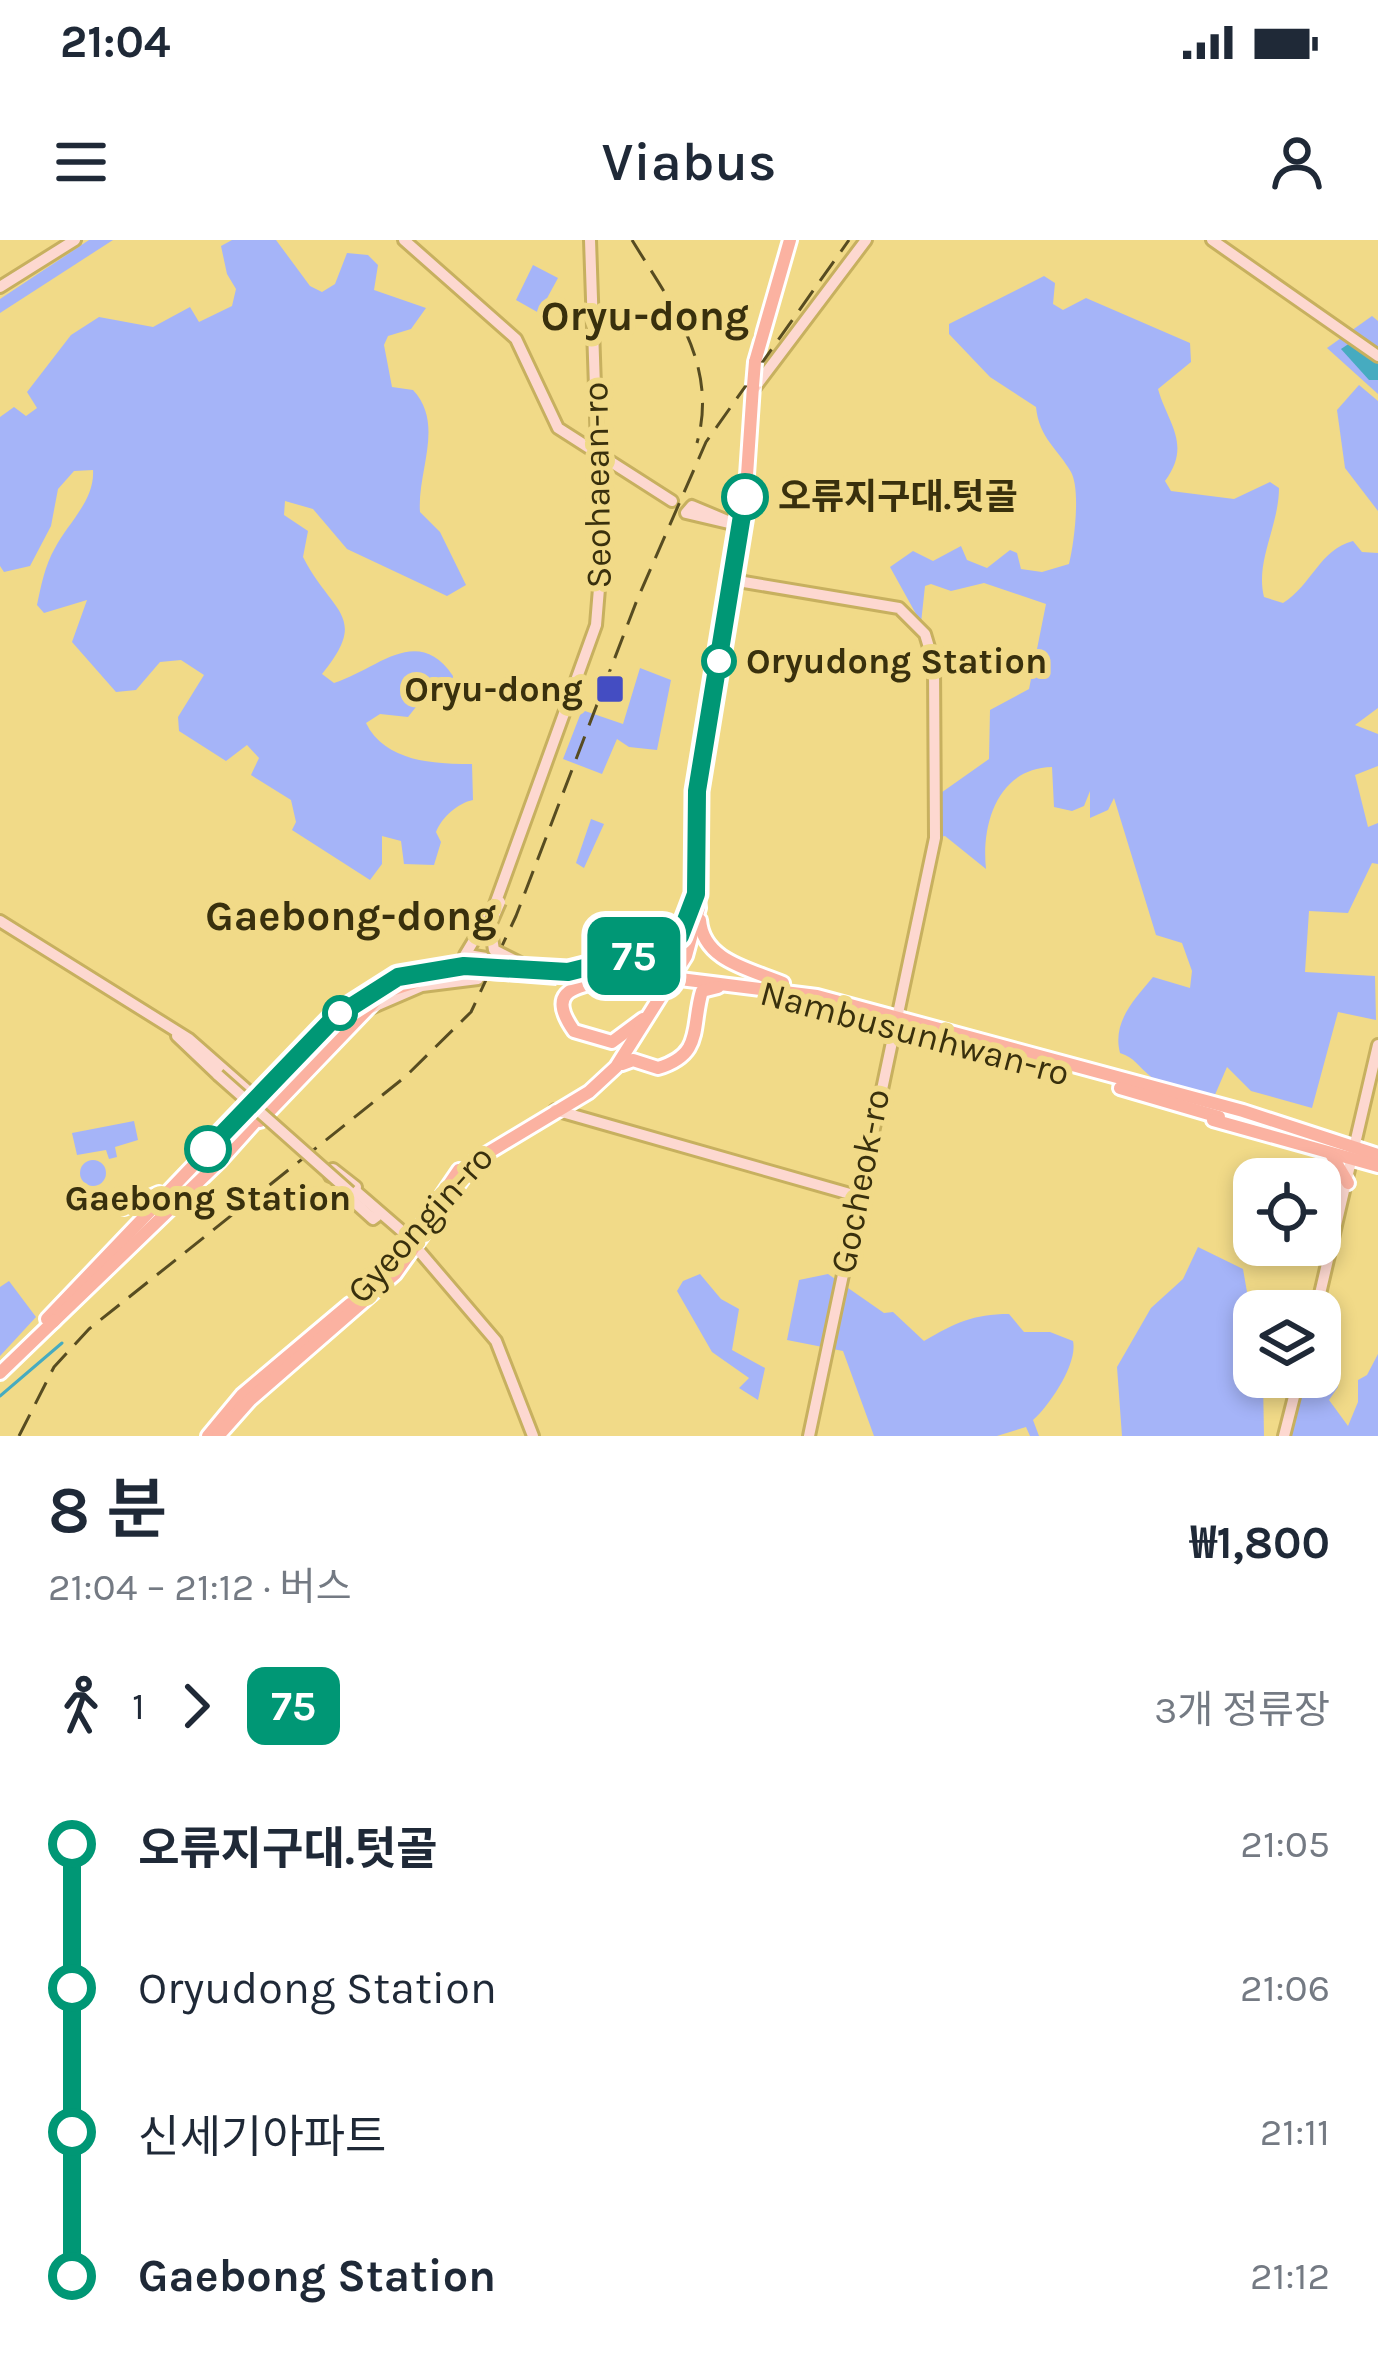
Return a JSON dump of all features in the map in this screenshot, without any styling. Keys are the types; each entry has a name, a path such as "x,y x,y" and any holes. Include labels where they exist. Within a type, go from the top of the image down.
{"main road":[{"path":"2,284 75,240"},
{"path":"404,240 516,339 558,428 672,501"},
{"name":"Seohaean-ro","path":"481,958 486,927 596,625 602,578 590,240"},
{"name":"Gyeongin-ro","path":"208,1436 242,1395 386,1273 462,1167 489,1144 554,1110 614,1066 677,976 696,905 697,791 732,580 754,362 790,240"},
{"path":"753,388 866,240"},
{"path":"1212,240 1378,356"},
{"path":"690,511 739,526"},
{"name":"Gocheok-ro","path":"732,580 898,608 917,622 932,649 935,838 892,1022 809,1436"},
{"path":"525,827 490,926 494,950 507,961 532,969"},
{"path":"677,976 700,953 740,974 702,991 697,1038 682,1057 658,1068 633,1060 614,1066 610,1048 580,1039 567,1028 560,1004 566,985 561,973 664,948 680,936 696,905"},
{"path":"696,905 703,940 714,953 818,996"},
{"path":"0,921 189,1039 251,1101 257,1118 183,1172 162,1204 50,1320"},
{"path":"642,1026 638,1053 652,1064 672,1060 690,1043 697,1020 694,1002 664,952 635,959 631,969 654,978"},
{"path":"356,1020 422,986 478,979 481,958 465,955"},
{"name":"Nambusunhwan-ro","path":"654,978 561,973 481,958 393,983 330,1035 381,995 481,958 532,969 606,980 654,978 677,976 786,994 1112,1078 1322,1144"},
{"path":"251,1101 335,1017 398,977 436,969"},
{"path":"606,980 578,982 567,992 564,1012 574,1031 612,1042 642,1026"},
{"name":"Nambusunhwan-ro","path":"726,984 818,996 909,1028 1377,1162"},
{"path":"124,1208 162,1204 194,1184 381,995"},
{"path":"170,1030 251,1101"},
{"path":"170,1030 410,1242 496,1341 532,1436"},
{"path":"1321,1290 1378,1046"},
{"path":"189,1051 220,1073"},
{"name":"Nambusunhwan-ro","path":"1112,1078 1220,1115 1155,1099"},
{"path":"269,1083 265,1095 276,1100"},
{"path":"554,1110 857,1196"},
{"path":"229,1150 240,1127"},
{"path":"1322,1144 1348,1179"},
{"path":"1348,1179 1358,1166 1377,1162"},
{"path":"333,1168 349,1180 380,1215 373,1219 341,1191 328,1171 333,1168"},
{"path":"183,1172 194,1184"},
{"name":"Gyeongin-ro","path":"218,1436 250,1400 386,1282 410,1242"},
{"path":"0,1369 86,1283"},
{"path":"1284,1436 1294,1398"}],"shaded area":[{"path":"89,240 113,240 0,313 0,299"},
{"path":"232,240 276,240 310,286 322,292 335,284 347,253 368,255 378,265 374,290 426,308 411,329 388,336 384,345 392,387 413,390 427,418 420,512 440,532 466,585 447,596 347,549 313,509 285,501 284,515 308,531 303,557 345,626 336,654 322,674 334,683 411,651 439,661 453,676 452,685 431,688 408,717 380,714 366,723 374,736 398,753 427,761 472,764 473,800 456,807 439,826 436,832 441,842 434,865 404,864 401,841 382,836 382,864 370,880 292,830 296,822 291,800 251,775 259,758 247,745 226,761 179,731 178,717 204,675 181,660 160,662 136,690 116,692 72,642 87,600 44,613 37,605 49,561 85,501 93,470 74,471 58,489 51,526 30,566 4,572 0,566 0,417 14,407 26,416 37,408 27,392 71,335 99,317 153,327 190,307 199,322 232,306 236,289 221,246"},
{"path":"533,265 558,278 539,313 516,300"},
{"path":"1044,276 1055,283 1053,304 1063,310 1086,298 1190,343 1191,362 1158,389 1177,445 1165,481 1171,491 1234,499 1270,482 1279,488 1263,570 1264,597 1283,603 1332,552 1353,541 1362,552 1378,553 1378,708 1355,725 1378,734 1378,766 1355,775 1368,827 1378,823 1378,864 1372,863 1348,913 1309,911 1305,972 1375,976 1376,1020 1338,1012 1312,1108 1251,1091 1227,1067 1214,1097 1180,1091 1164,1086 1120,1053 1122,1021 1153,977 1190,988 1192,971 1182,943 1156,935 1114,798 1108,810 1090,818 1090,791 1084,806 1072,811 1054,807 1052,767 1034,770 1007,787 997,801 987,833 986,869 945,836 935,838 938,795 989,759 990,710 1029,689 1046,604 984,583 951,591 931,584 925,586 921,623 890,567 913,551 933,561 961,546 967,560 987,568 1010,550 1017,553 1021,569 1042,572 1069,564 1076,504 1071,472 1045,435 1036,407 990,377 949,334 949,324"},
{"path":"1372,316 1378,321 1378,394 1327,348"},
{"path":"1350,343 1378,363 1378,380 1369,380 1341,349"},
{"path":"1359,385 1378,401 1378,511 1345,468 1337,410"},
{"path":"640,668 671,680 657,750 629,747 617,739 602,774 563,759 582,710 623,724"},
{"path":"591,819 604,824 584,868 576,863"},
{"path":"134,1121 138,1140 115,1147 117,1157 109,1159 106,1150 77,1155 72,1133"},
{"path":"93,1160 106,1173 93,1186 80,1173"},
{"path":"1198,1247 1243,1269 1247,1290 1233,1290 1233,1398 1263,1398 1264,1436 1122,1436 1117,1367 1151,1308 1183,1279"},
{"path":"700,1274 721,1299 739,1309 732,1350 765,1368 758,1400 739,1388 749,1378 712,1352 677,1291 683,1281"},
{"path":"828,1274 884,1313 893,1312 924,1341 965,1321 1009,1314 1024,1332 1050,1332 1073,1341 1061,1383 1033,1420 1039,1436 1030,1436 1026,1427 997,1436 874,1436 843,1351 787,1340 799,1280"},
{"path":"9,1281 36,1317 0,1356 0,1287"},
{"path":"1378,1354 1378,1436 1284,1436 1294,1398 1330,1398 1348,1426 1358,1402 1358,1380 1367,1375"}],"waterway":[{"path":"0,1396 62,1343"}],"tunnel":[{"path":"295,1067 328,1034"},
{"path":"177,1194 301,1067"},
{"path":"1220,1118 1328,1146"}],"railway":[{"path":"632,240 676,312 696,361 702,387 697,443"},
{"path":"19,1436 54,1367 89,1329 405,1077 471,1012 516,916 637,600 706,442 849,240"}],"bus line":[{"name":"75","path":"208,1149 335,1017 398,977 464,966 568,972 664,948 680,936 696,894 697,791 745,497"}],"place":[{"name":"오류지구대.텃골","path":"745,497"},
{"name":"Oryudong Station","path":"719,661"},
{"name":"Oryu-dong","path":"610,689"},
{"name":"Gaebong Station","path":"208,1149"}],"district":[{"name":"Oryu-dong","path":"645,316"},
{"name":"Gaebong-dong","path":"351,916"}]}
